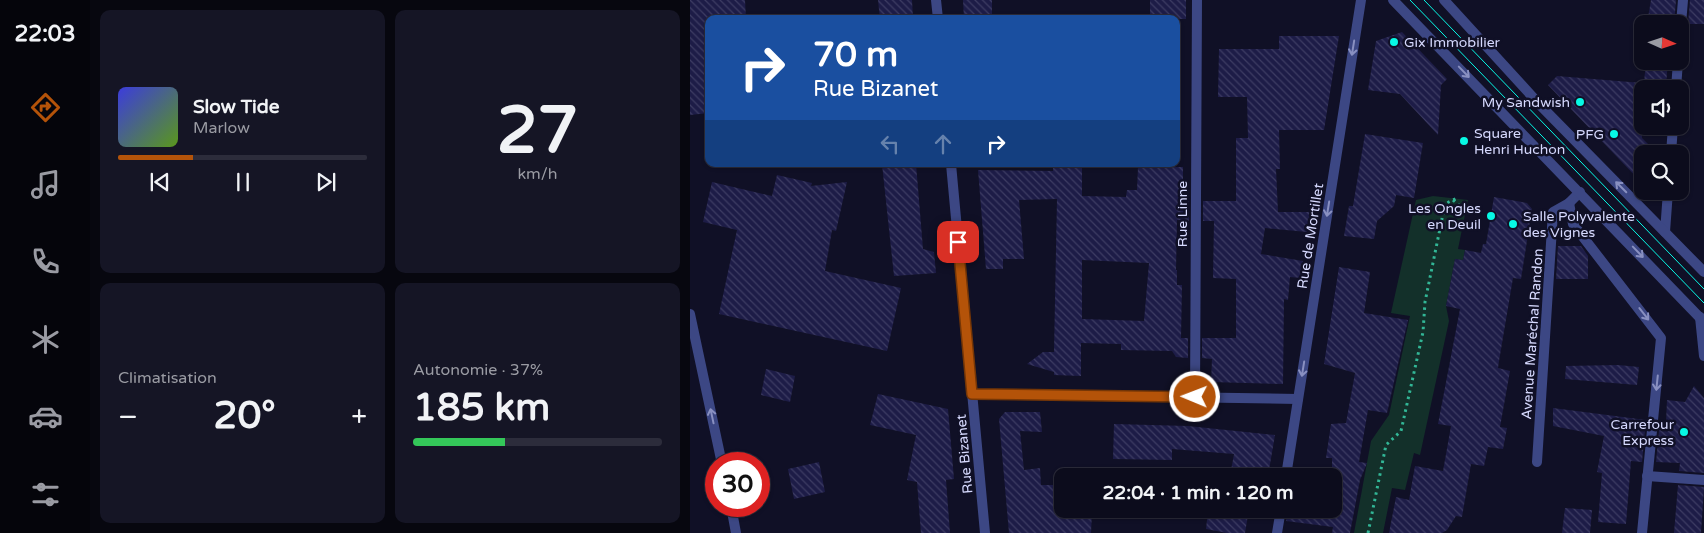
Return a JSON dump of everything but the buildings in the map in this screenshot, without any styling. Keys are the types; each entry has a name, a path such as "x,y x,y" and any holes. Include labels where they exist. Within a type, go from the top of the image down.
{"street":[{"path":"936,0 938,15"},
{"name":"Rue Linne","path":"1195,397 1197,0"},
{"name":"Rue de Mortillet","path":"1287,468 1361,0"},
{"path":"1393,0 1702,319 1704,356"},
{"path":"1444,0 1540,105 1704,272"},
{"path":"1682,15 1683,0"},
{"name":"Rue Bizanet","path":"951,167 985,533"},
{"name":"Avenue Maréchal Randon","path":"1537,462 1553,212 1568,203 1580,192"},
{"path":"1665,232 1667,200"},
{"path":"1568,203 1574,224 1660,334 1642,533"},
{"path":"690,314 719,452"},
{"path":"972,394 1298,399"},
{"path":"1647,476 1704,480"},
{"path":"733,517 736,533"},
{"path":"1277,533 1280,518"}],"path":[{"path":"1368,533 1386,445 1401,431 1423,332 1426,302 1444,204 1455,199 1466,211"}],"green space":[{"path":"1433,196 1468,200 1458,249 1465,250 1463,260 1455,259 1446,306 1449,321 1420,455 1414,453 1405,490 1392,488 1383,533 1354,533 1371,441 1389,415 1410,316 1391,313 1416,200"}],"tram line":[{"path":"1410,0 1704,303"},
{"path":"1424,0 1704,289"}],"place":[{"name":"Gix Immobilier","path":"1394,42"},
{"name":"My Sandwish","path":"1580,102"},
{"name":"PFG","path":"1614,134"},
{"name":"Square Henri Huchon","path":"1464,141"},
{"name":"Les Ongles en Deuil","path":"1491,216"},
{"name":"Salle Polyvalente des Vignes","path":"1513,224"},
{"name":"Carrefour Express","path":"1684,432"}],"route":[{"path":"958,242 972,394 1195,397"}]}
